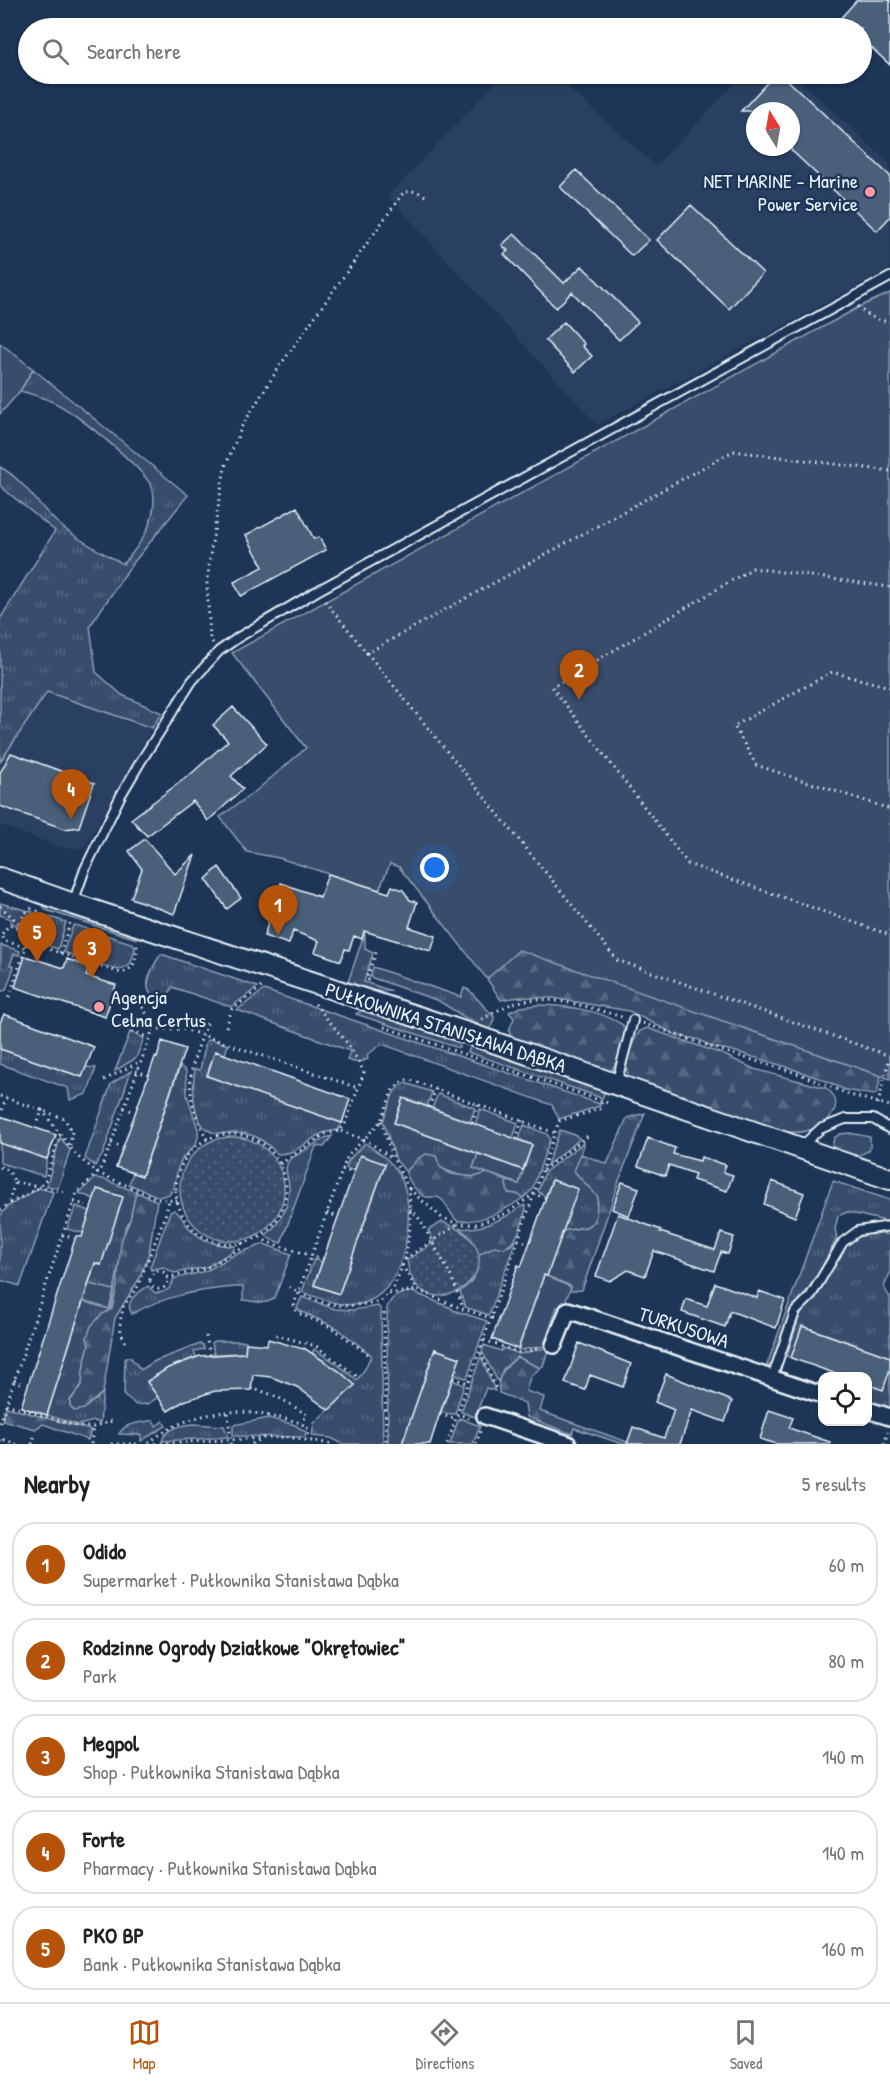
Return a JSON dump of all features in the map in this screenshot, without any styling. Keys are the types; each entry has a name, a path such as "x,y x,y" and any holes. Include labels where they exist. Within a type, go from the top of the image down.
{"street":[{"name":"PUŁKOWNIKA STANISŁAWA DĄBKA","path":"0,878 72,912 425,1019 890,1179"},
{"name":"TURKUSOWA","path":"554,1345 568,1310 818,1394"},
{"path":"872,1413 889,1424"},
{"path":"485,1416 568,1444"}],"lane":[{"path":"72,912 85,869 141,761 192,681 219,651 317,591 890,277"},
{"path":"616,1084 633,1020"},
{"path":"800,1148 820,1129 845,1119 873,1119 890,1129"},
{"path":"772,1378 795,1312 810,1297 843,1242 858,1231 890,1226"}],"path":[{"path":"219,651 210,639 207,584 225,467 242,426 279,367 404,193 412,191 428,198"},
{"path":"852,298 863,312 879,320 890,322"},
{"path":"367,653 733,451 890,471"},
{"path":"890,587 753,568 552,687 688,864 890,935"},
{"path":"317,591 617,960 890,1056 873,1119"},
{"path":"890,687 832,672 734,726 756,765 890,809"},
{"path":"0,906 28,931"},
{"path":"17,928 32,908"},
{"path":"9,997 27,942 28,931 38,910"},
{"path":"60,953 72,912"},
{"path":"25,947 5,941 1,935 9,925 28,931"},
{"path":"27,942 121,973 128,971 134,965 137,942"},
{"path":"375,982 366,979 377,950"},
{"path":"226,1027 232,1009 263,986"},
{"path":"0,1423 77,1192 98,1173 154,1026 137,998"},
{"path":"477,1022 516,1002 557,1001 582,1006 633,1020 729,1053 800,1074 850,1095 890,1106"},
{"path":"315,1004 348,1044 364,1072 345,1124 340,1131"},
{"path":"207,1139 192,1107 190,1090 194,1059 208,1021"},
{"path":"122,1026 149,1038"},
{"path":"153,1029 184,1029 358,1088"},
{"path":"233,1051 235,1046"},
{"path":"266,1062 267,1057"},
{"path":"104,1080 139,1062"},
{"path":"300,1074 302,1069"},
{"path":"136,1071 148,1075"},
{"path":"334,1086 335,1080"},
{"path":"368,1354 330,1327 298,1313 294,1304 347,1157 381,1121 393,1089 404,1080 411,1080 555,1133"},
{"path":"429,1107 436,1089"},
{"path":"0,1096 64,1118 70,1125 72,1136 69,1146"},
{"path":"2,1110 6,1098"},
{"path":"447,1444 559,1121 600,1109 602,1101"},
{"path":"472,1123 478,1104"},
{"path":"124,1107 135,1112"},
{"path":"42,1110 77,1156 98,1173 158,1199 178,1201"},
{"path":"38,1122 42,1110"},
{"path":"516,1138 522,1120"},
{"path":"381,1121 394,1160 409,1189 441,1217 458,1224 477,1224 507,1213 534,1194"},
{"path":"280,1164 325,1134 340,1131 364,1139 394,1160"},
{"path":"0,1210 45,1182 60,1134"},
{"path":"228,1134 249,1137 267,1147 280,1164 285,1184 284,1205 275,1223 260,1237 242,1243 222,1244 200,1235 183,1218 176,1195 178,1171 190,1151 207,1139 228,1134"},
{"path":"542,1171 589,1135"},
{"path":"111,1143 123,1147"},
{"path":"0,1167 8,1170 15,1182 9,1203"},
{"path":"342,1169 354,1173"},
{"path":"15,1182 66,1192"},
{"path":"289,1287 333,1305 357,1306 381,1301 394,1287 405,1259 411,1222 409,1189"},
{"path":"534,1194 545,1198"},
{"path":"125,1342 120,1321 124,1305 138,1286 169,1200"},
{"path":"74,1202 86,1205"},
{"path":"410,1209 417,1214 446,1264 463,1309"},
{"path":"327,1213 338,1216"},
{"path":"405,1259 458,1224"},
{"path":"62,1235 74,1238"},
{"path":"260,1237 267,1242 323,1259"},
{"path":"518,1240 529,1243"},
{"path":"167,1278 213,1266 240,1249 242,1243"},
{"path":"402,1265 417,1290"},
{"path":"51,1269 58,1271"},
{"path":"142,1275 150,1278 154,1287 160,1289 166,1285 167,1278 164,1273 157,1271 150,1278"},
{"path":"504,1280 512,1283"},
{"path":"387,1295 417,1290 463,1309 499,1319"},
{"path":"381,1301 384,1312 386,1444"},
{"path":"38,1307 46,1309"},
{"path":"276,1335 316,1346 357,1376"},
{"path":"206,1336 210,1355"},
{"path":"484,1340 520,1353 554,1345"},
{"path":"26,1344 33,1346"},
{"path":"480,1351 497,1391"},
{"path":"453,1378 469,1383"},
{"path":"14,1380 22,1384"},
{"path":"251,1389 263,1391 307,1415 301,1423"},
{"path":"6,1404 79,1427 93,1427 112,1421"},
{"path":"148,1444 157,1435 182,1424 205,1416 240,1411 301,1423 308,1429 308,1440"},
{"path":"228,1412 230,1442"},
{"path":"884,1444 889,1424"},
{"path":"91,1444 93,1427"},
{"path":"32,1444 35,1434"},
{"path":"148,1444 230,1442 264,1437 285,1437 333,1444"},
{"path":"252,1444 264,1437"},
{"path":"0,1441 17,1444"},
{"path":"111,1444 141,1444"}],"shaded area":[{"path":"494,84 564,84 656,166 734,84 804,84 890,164 890,269 597,425 388,196"},
{"path":"47,691 152,728 88,842 84,847 76,849 60,847 0,825 0,762"}],"green space":[{"path":"890,293 890,1079 519,950 487,979 399,867 390,864 379,890 279,858 247,852 220,817 257,790 306,748 232,653 859,307"},
{"path":"0,343 33,369 20,391 0,414"},
{"path":"33,369 188,495 130,567 90,626 96,672 122,695 162,713 152,728 47,692 0,762 0,619 55,531 0,486 0,467 17,479 52,518 67,531 123,564 147,530 154,501 153,490 149,482 115,447 62,406 20,391"},
{"path":"0,903 33,912 28,929 10,923 11,919 0,915"},
{"path":"43,905 124,930 137,939 46,910"},
{"path":"40,914 66,922 58,949 34,941 34,930"},
{"path":"75,925 134,944 135,950 130,965 118,970 63,952"},
{"path":"365,932 365,949 373,953 364,982 392,991 374,991 348,982"},
{"path":"1,945 20,951 19,955 14,954 10,965 14,967 6,990 0,992"},
{"path":"518,949 881,1076 877,1092 874,1095 845,1090 787,1067 730,1050 711,1047 700,1040 676,1035 629,1011 553,998 519,997 501,1000 487,979"},
{"path":"161,954 258,987 231,1007 172,987 166,1002 152,995 148,986 150,975"},
{"path":"373,967 461,997 464,988 469,990 494,1017 493,1025 487,1031 477,1028 477,1022 466,1018 439,1001 370,977"},
{"path":"264,990 600,1104 600,1106 559,1119 552,1105 382,1044 367,1055 368,1059 358,1062 347,1060 350,1051 237,1010"},
{"path":"538,1005 593,1012 623,1025 624,1042 611,1071 511,1037 509,1031 514,1018 509,1012 521,1007"},
{"path":"364,1009 461,1042 459,1048 356,1014"},
{"path":"647,1028 722,1054 754,1069 826,1088 833,1095 835,1108 827,1120 814,1129 786,1132 629,1078 627,1060 631,1047 640,1031"},
{"path":"130,1032 144,1038 136,1058 115,1071"},
{"path":"211,1039 228,1045 225,1054 215,1051 207,1076 342,1123 338,1130 323,1133 296,1150 284,1154 278,1154 255,1136 209,1131 198,1117 194,1087 195,1069 200,1070 206,1041"},
{"path":"471,1046 601,1090 604,1094 602,1098 468,1052"},
{"path":"0,1049 82,1077 86,1067 96,1068 87,1094 70,1100 68,1088 0,1064"},
{"path":"180,1066 186,1071 187,1095 198,1129 198,1137 196,1144 182,1159 170,1194 159,1197 129,1184 133,1173 142,1176"},
{"path":"131,1071 103,1154 95,1166 85,1158 111,1084"},
{"path":"405,1083 432,1092 427,1106 403,1098 394,1123 478,1154 473,1168 488,1173 470,1177 444,1170 419,1158 406,1172 396,1160 383,1121 394,1092"},
{"path":"438,1094 475,1108 470,1122 432,1108"},
{"path":"480,1109 518,1123 513,1138 475,1124"},
{"path":"645,1113 582,1290 570,1291 571,1286 547,1276 563,1231 586,1227 595,1221 598,1197 574,1171 581,1154 607,1164 627,1118"},
{"path":"524,1125 547,1134 550,1139 532,1190 523,1198 517,1194 508,1193 506,1184 507,1181 519,1184 532,1145 519,1139"},
{"path":"560,1130 580,1139 547,1165"},
{"path":"850,1133 870,1137 870,1149 861,1154 851,1155 841,1153 832,1147 834,1138 840,1134"},
{"path":"332,1136 324,1147 316,1146 281,1243 270,1239 266,1235 280,1220 288,1201 289,1187 286,1169 290,1159"},
{"path":"60,1137 70,1150 58,1188 47,1186"},
{"path":"232,1137 252,1141 269,1152 280,1169 284,1189 280,1209 269,1226 252,1237 232,1241 212,1237 195,1226 184,1209 180,1189 184,1169 195,1152 212,1141"},
{"path":"0,1143 47,1159 44,1176 0,1163"},
{"path":"365,1143 381,1154 401,1178 408,1209 405,1246 392,1280 382,1292 361,1304 327,1301 302,1292 314,1259 322,1262 314,1285 339,1294 385,1165 360,1156 354,1171 346,1168 348,1161"},
{"path":"583,1143 577,1168 584,1181 598,1197 595,1221 586,1227 563,1231 577,1189 552,1180 545,1197 538,1191 545,1172"},
{"path":"426,1154 436,1156 440,1167 451,1174 474,1177 488,1173 507,1181 508,1193 517,1194 523,1198 492,1215 476,1220 458,1221 441,1199 424,1196 417,1191 409,1179 406,1172"},
{"path":"478,1154 523,1170 519,1184 473,1168"},
{"path":"95,1178 136,1192 130,1220 125,1229 111,1309 87,1338 89,1344 82,1385 70,1400 70,1406 96,1400 103,1392 100,1423 94,1421 78,1425 47,1415 83,1301 109,1309 114,1290 89,1284 95,1263 101,1265 122,1197 98,1189 94,1199 79,1193"},
{"path":"833,1181 890,1200 890,1222 847,1212 838,1216 835,1229 837,1238 817,1276 790,1314 772,1366 767,1365"},
{"path":"39,1188 53,1192 20,1286 0,1280 0,1216 8,1206"},
{"path":"136,1192 157,1201 148,1258 139,1279 115,1318 103,1392 84,1409 74,1411 70,1406 70,1401 82,1385 89,1344 87,1338 91,1326 101,1315 112,1309 117,1287 121,1241 130,1220"},
{"path":"524,1205 526,1207 520,1231 504,1248 495,1246 478,1255 467,1234 459,1228 475,1228 493,1222"},
{"path":"76,1206 90,1211 83,1233 67,1229"},
{"path":"174,1210 196,1234 214,1243 235,1246 233,1251 207,1267 174,1273 163,1267 151,1270 150,1267 170,1212"},
{"path":"442,1222 469,1237 479,1255 476,1272 465,1286 449,1295 431,1295 416,1284 407,1260 434,1242 428,1230"},
{"path":"875,1232 890,1235 890,1273 884,1287 890,1296 890,1357 803,1326 791,1358 787,1356 799,1317 806,1306 818,1295 845,1246 858,1237"},
{"path":"516,1240 489,1315 465,1307 460,1291 475,1276 478,1255 495,1246 510,1246"},
{"path":"264,1244 291,1254 272,1300 260,1302 243,1300 243,1287 221,1288 169,1298 132,1314 129,1305 131,1301 148,1286 155,1293 165,1291 170,1288 173,1279 206,1271 236,1254"},
{"path":"544,1275 571,1287 563,1308 557,1307 544,1346 518,1349"},
{"path":"89,1284 114,1290 109,1309 83,1301"},
{"path":"413,1292 453,1310 487,1321 467,1378 454,1375 460,1358 435,1349 402,1444 388,1444 387,1308 391,1300 397,1296"},
{"path":"302,1297 335,1309 353,1310 378,1306 381,1310 383,1444 343,1444 331,1438 312,1436 314,1423 354,1385 339,1371 312,1354 314,1349 357,1380 371,1355 337,1328 300,1311 297,1308"},
{"path":"246,1341 245,1353 214,1354 212,1342"},
{"path":"200,1344 204,1349 194,1351 196,1357 168,1368 147,1381 158,1397 148,1404 136,1405 124,1396 125,1359 131,1358 141,1370 155,1361"},
{"path":"484,1345 520,1354 549,1347 543,1366 540,1368 517,1357 503,1369 498,1382 482,1351"},
{"path":"481,1356 495,1391 486,1388 476,1414 482,1416 481,1419 461,1412"},
{"path":"517,1357 540,1368 530,1377 526,1391 544,1397 540,1411 633,1444 623,1444 574,1428 572,1434 527,1417 525,1403 499,1393 500,1376"},
{"path":"890,1369 890,1407 883,1408 872,1404 872,1385 883,1389"},
{"path":"452,1380 464,1385 455,1414 441,1413"},
{"path":"6,1407 91,1430 88,1440 43,1424 35,1429 2,1420"},
{"path":"269,1418 295,1425 306,1432 305,1437 233,1436 233,1425"},
{"path":"459,1418 480,1426 473,1444 450,1444"},
{"path":"153,1420 156,1426 163,1421 166,1426 141,1441 141,1435 119,1434 130,1425"},
{"path":"194,1424 224,1426 228,1437 162,1441 171,1430"}],"building":[{"path":"857,0 890,0 890,65 872,48 872,18 841,18"},
{"path":"766,84 792,84 890,176 890,217 877,231 797,156 800,156 800,102 749,102"},
{"path":"576,170 649,240 632,256 560,187"},
{"path":"691,205 763,273 729,309 657,240"},
{"path":"514,234 564,283 582,266 638,322 619,340 572,292 556,308 504,254 508,251 502,245"},
{"path":"564,322 592,356 575,372 545,340"},
{"path":"297,507 314,539 319,537 326,550 241,596 234,582 263,567 246,535"},
{"path":"233,707 267,744 231,776 243,789 208,821 193,801 147,836 131,819 192,773 228,741 213,725"},
{"path":"11,753 94,783 79,827 65,829 0,806 0,773"},
{"path":"145,839 175,874 195,855 174,914 131,898 142,869 129,851"},
{"path":"219,867 241,898 227,909 206,879"},
{"path":"328,874 389,893 392,886 403,890 410,900 417,902 409,927 436,936 431,951 364,931 362,939 354,936 349,950 345,949 341,961 315,952 319,941 293,931 289,944 264,936 281,883 320,897"},
{"path":"25,956 64,968 67,959 89,967 86,976 116,985 105,1017 15,987"},
{"path":"4,1014 94,1047 82,1077 0,1049 0,1023"},
{"path":"162,1041 185,1049 142,1176 116,1167"},
{"path":"215,1051 350,1099 342,1123 207,1076"},
{"path":"403,1098 532,1145 523,1170 394,1123"},
{"path":"0,1116 56,1135 47,1159 0,1143"},
{"path":"648,1138 675,1148 673,1154 700,1161 701,1157 726,1165 723,1172 733,1175 727,1191 693,1180 695,1174 669,1165 665,1176 638,1166"},
{"path":"360,1155 385,1164 339,1294 314,1285"},
{"path":"552,1180 578,1189 518,1349 492,1339 518,1265 521,1267"},
{"path":"772,1181 804,1193 795,1217 764,1204"},
{"path":"622,1182 639,1188 629,1216 612,1209"},
{"path":"97,1189 123,1197 101,1265 95,1263 47,1415 21,1407 76,1236 82,1237"},
{"path":"618,1214 661,1230 660,1232 715,1250 721,1233 734,1237 728,1254 721,1252 714,1271 654,1251 645,1276 628,1270 610,1281 596,1276"},
{"path":"715,1283 757,1298 759,1291 785,1300 776,1328 730,1311 725,1327 682,1312 686,1299 707,1306"},
{"path":"802,1326 890,1357 890,1369 883,1390 872,1386 872,1372 831,1372 791,1358"},
{"path":"268,1339 304,1348 339,1371 355,1385 329,1410 297,1387 271,1377 253,1375 251,1390 215,1391 184,1401 168,1411 147,1382 168,1368 200,1356 245,1353 246,1343 267,1345"},
{"path":"579,1343 631,1364 623,1387 590,1375 585,1390 565,1383"},
{"path":"435,1349 460,1358 430,1444 402,1444"},
{"path":"666,1374 732,1401 725,1422 692,1410 680,1444 627,1444 633,1427 664,1438 674,1410 655,1402"},
{"path":"769,1410 793,1418 789,1428 830,1442 830,1444 777,1444 760,1439"}],"place":[{"name":"NET MARINE - Marine Power Service","path":"870,192"},
{"name":"Rodzinne Ogrody Działkowe \"Okrętowiec\"","path":"579,700"},
{"name":"Forte","path":"71,819"},
{"name":"Odido","path":"278,935"},
{"name":"PKO BP","path":"37,962"},
{"name":"Megpol","path":"92,978"},
{"name":"Agencja Celna Certus","path":"99,1007"}]}
